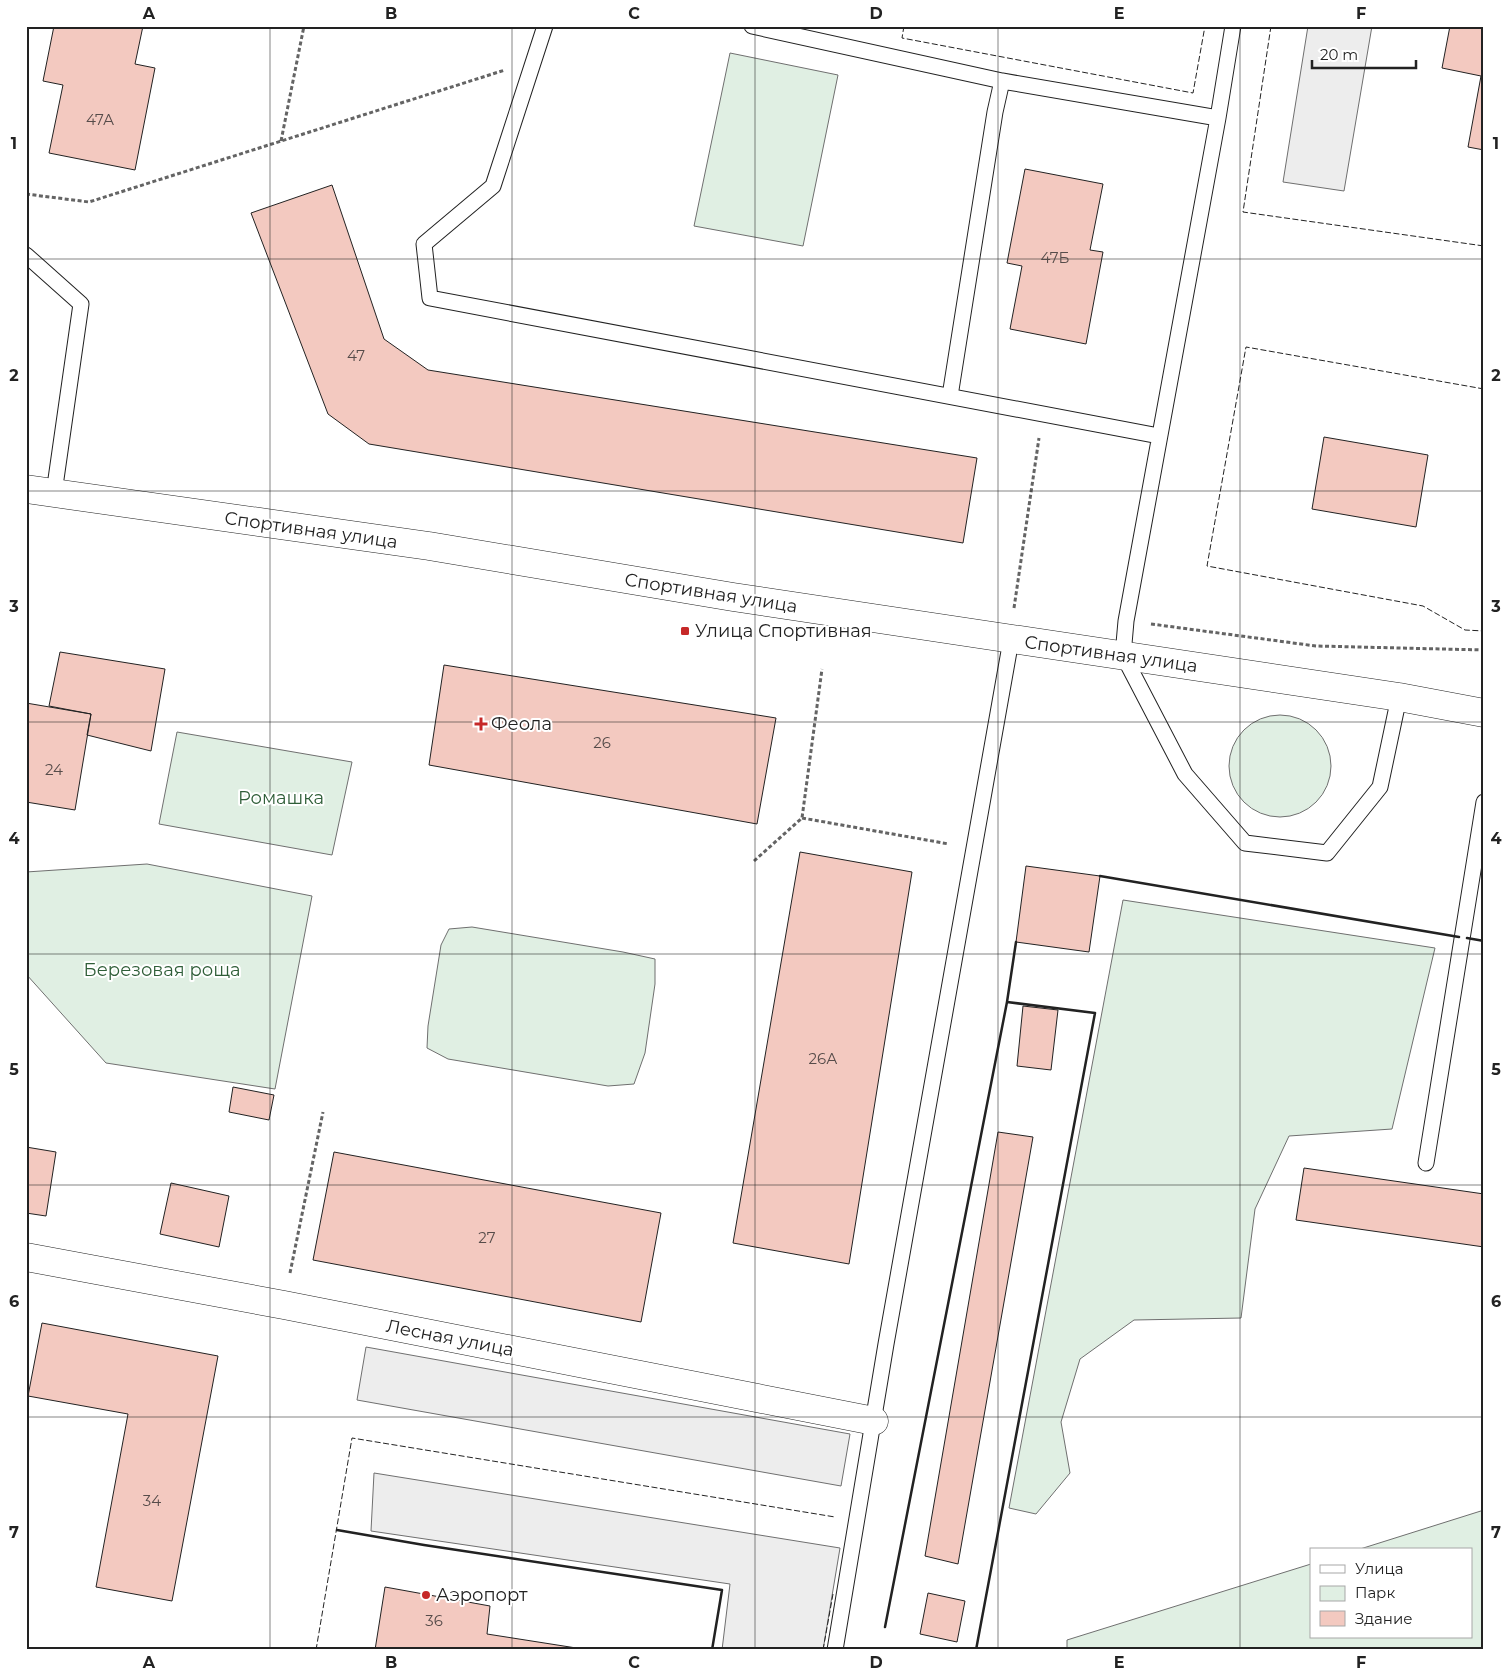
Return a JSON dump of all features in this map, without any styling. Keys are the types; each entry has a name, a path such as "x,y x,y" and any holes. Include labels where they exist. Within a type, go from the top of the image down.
{"street":[{"name":"Спортивная улица","path":"26,488 429,546 733,597 1399,697 1484,713"},
{"name":"Лесная улица","path":"26,1257 874,1421"}],"lane":[{"path":"545,26 493,186 424,244 430,298 1159,436"},
{"path":"752,26 1002,81 1218,118"},
{"path":"1233,26 1218,118 1126,621 1123,655 1185,774 1245,843 1327,853 1380,786 1399,697"},
{"path":"950,396 995,112 1002,81"},
{"path":"26,255 80,304 54,493"},
{"path":"835,1650 1011,640"},
{"path":"1426,1163 1484,802"}],"path":[{"path":"281,141 304,26"},
{"path":"26,194 90,202 534,60"},
{"path":"1015,601 1043,413"},
{"path":"1126,621 1316,646 1484,650"},
{"path":"754,861 802,818 822,669"},
{"path":"802,818 974,848"},
{"path":"284,1306 323,1112"}],"green space":[{"path":"730,53 838,75 803,246 694,226"},
{"path":"1280,715 1300,719 1316,730 1327,746 1331,766 1327,786 1316,802 1300,813 1280,817 1260,813 1244,802 1233,786 1229,766 1233,746 1244,730 1260,719"},
{"name":"Ромашка","path":"177,732 352,762 332,855 159,824"},
{"name":"Березовая роща","path":"147,864 312,896 275,1089 106,1063 26,974 26,872"},
{"path":"1123,900 1435,948 1392,1129 1289,1136 1255,1209 1241,1318 1134,1320 1080,1359 1061,1422 1070,1473 1036,1514 1009,1508"},
{"path":"472,927 655,959 655,984 645,1053 634,1084 608,1086 448,1059 427,1048 428,1026 441,945 449,929"},
{"path":"1484,1510 1484,1650 1067,1650 1067,1640 1310,1564 1310,1638 1472,1638 1472,1548 1363,1548"}],"shaded area":[{"path":"1308,26 1372,26 1344,191 1283,182"},
{"path":"366,1347 850,1434 841,1486 357,1400"},
{"path":"374,1473 840,1548 823,1650 722,1650 730,1584 371,1531"}],"building":[{"path":"54,26 143,26 135,64 155,68 135,170 49,153 63,85 43,81"},
{"path":"1450,26 1484,26 1484,150 1468,147 1481,76 1442,68"},
{"path":"1025,169 1103,184 1090,250 1103,252 1086,344 1010,329 1022,266 1007,263"},
{"path":"332,185 384,339 428,370 977,458 963,543 369,444 328,414 251,213"},
{"path":"1324,437 1428,455 1416,527 1312,509"},
{"path":"60,652 165,669 151,751 87,735 91,714 49,706"},
{"path":"444,665 776,718 757,824 429,765"},
{"path":"26,703 91,714 75,810 26,802"},
{"path":"800,852 912,872 849,1264 733,1243"},
{"path":"1026,866 1100,876 1089,952 1016,942"},
{"path":"1023,1006 1058,1010 1051,1070 1017,1066"},
{"path":"233,1087 274,1095 269,1120 229,1112"},
{"path":"998,1132 1033,1137 958,1564 925,1556"},
{"path":"26,1147 56,1152 46,1216 26,1213"},
{"path":"334,1152 661,1213 641,1322 313,1260"},
{"path":"1304,1168 1484,1194 1484,1247 1296,1220"},
{"path":"171,1183 229,1196 219,1247 160,1234"},
{"path":"42,1323 218,1356 172,1601 96,1587 128,1414 28,1396"},
{"path":"385,1587 490,1606 487,1634 589,1650 375,1650"},
{"path":"928,1593 965,1601 957,1642 920,1634"}],"fence":[{"path":"904,26 902,38 1193,93 1205,26"},
{"path":"1271,26 1243,212 1484,246"},
{"path":"1484,389 1246,347 1207,566 1423,606 1465,630 1484,631"},
{"path":"316,1650 352,1438 835,1517"},
{"path":"823,1650 833,1594"}],"wall":[{"path":"1100,876 1459,937"},
{"path":"1467,938 1484,941"},
{"path":"976,1650 1095,1013 1007,1002 1016,942"},
{"path":"885,1627 1007,1002"},
{"path":"337,1530 722,1590 712,1650"}],"place":[{"name":"Улица Спортивная","path":"685,631"},
{"name":"Феола","path":"481,724"},
{"name":"Аэропорт","path":"426,1595"}]}
